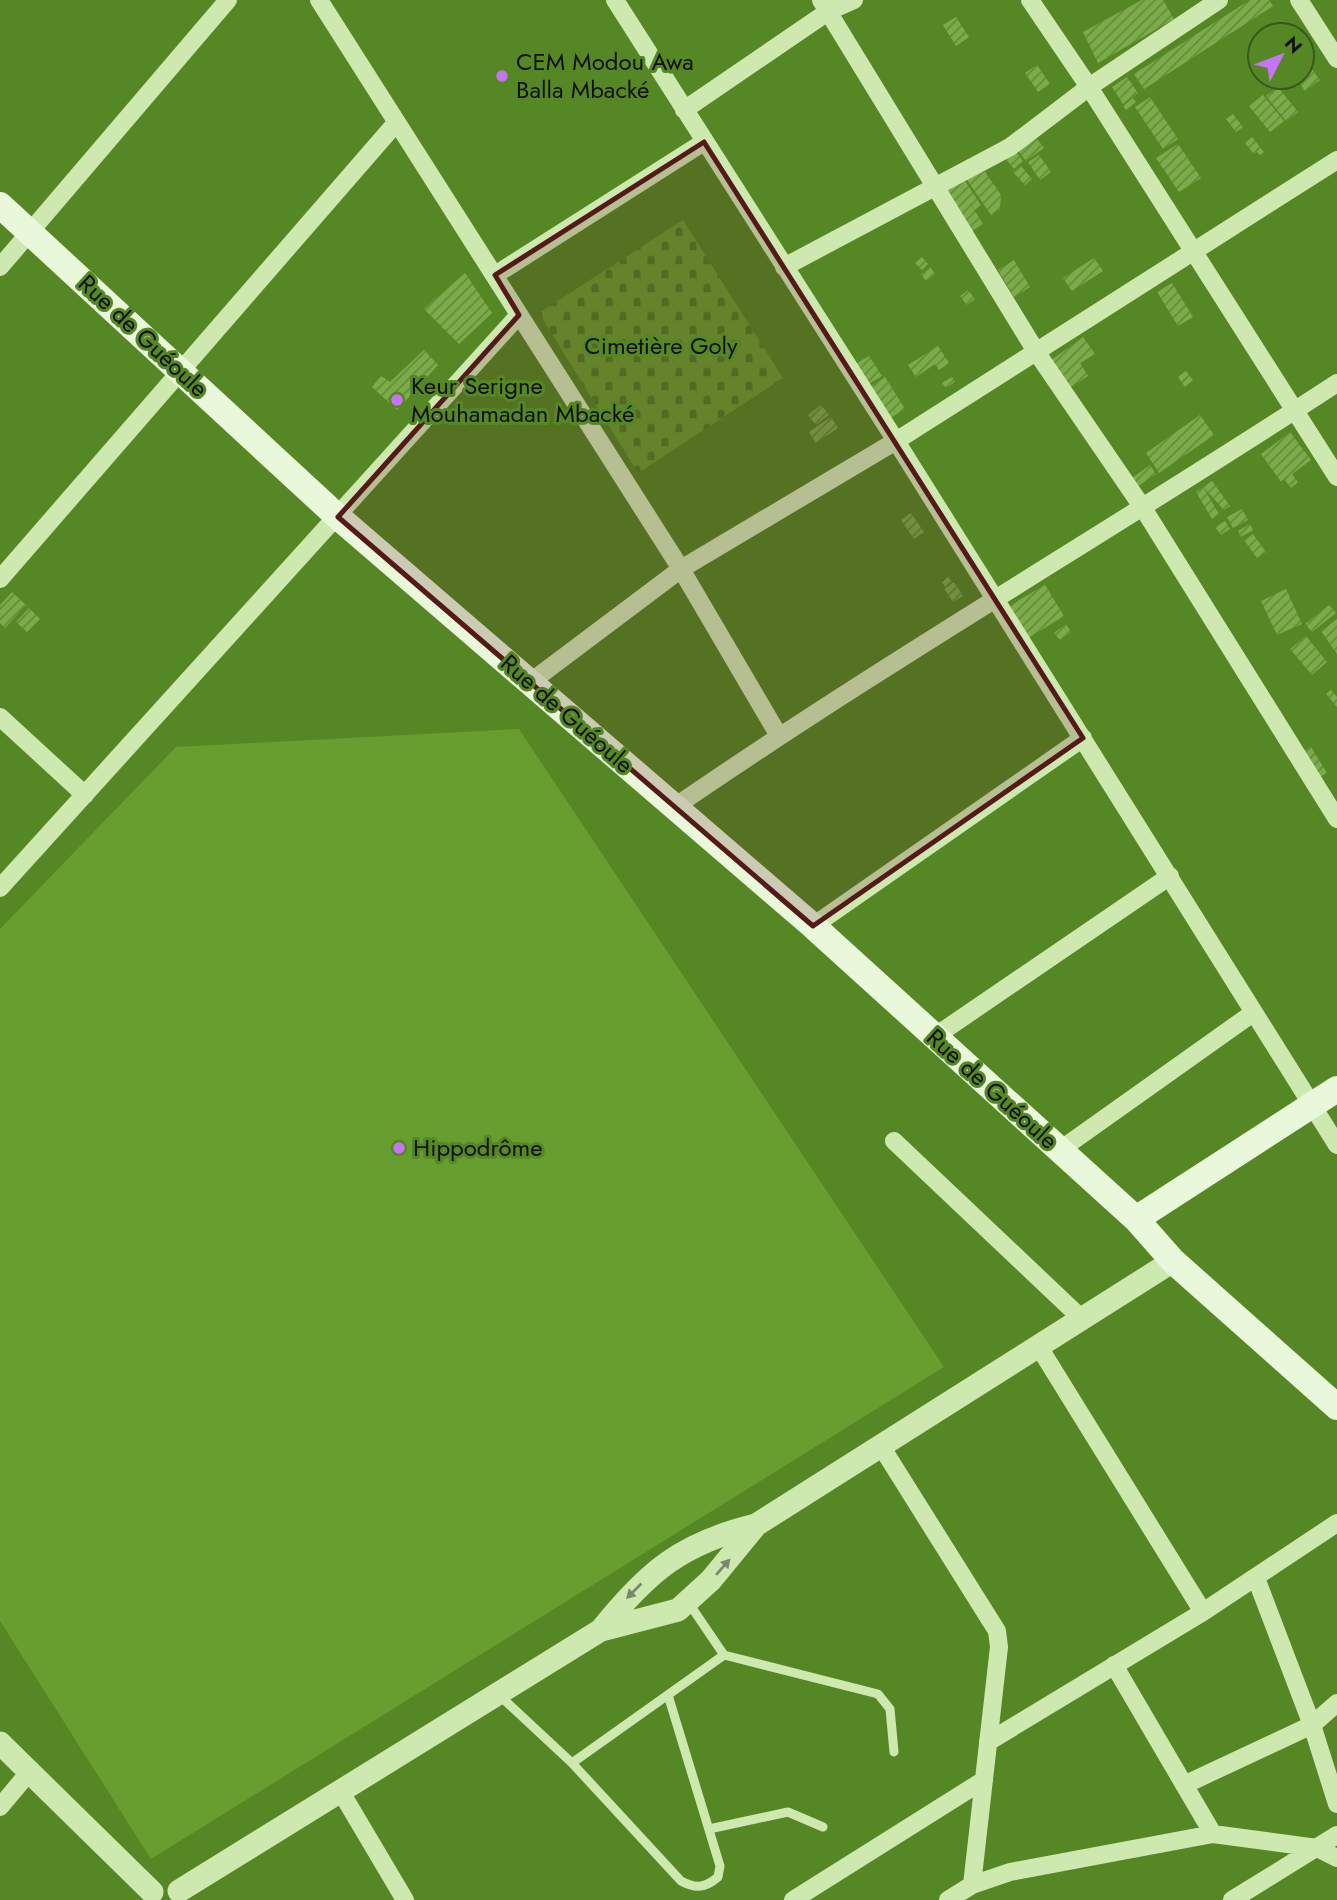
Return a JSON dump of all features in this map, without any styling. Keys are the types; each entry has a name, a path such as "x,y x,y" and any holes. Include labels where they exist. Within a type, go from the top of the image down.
{"main road":[{"name":"Rue de Guéoule","path":"0,205 338,517 532,681 673,808 813,926 1136,1219 1173,1261 1337,1407"},
{"path":"1136,1219 1337,1089"}],"street":[{"path":"0,267 228,0"},
{"path":"319,0 681,569 779,736"},
{"path":"615,0 897,442 1337,1145"},
{"path":"684,110 825,6 854,0"},
{"path":"1030,0 1089,87 1337,477"},
{"path":"783,267 1010,147 1089,87 1219,0"},
{"path":"1299,0 1337,59"},
{"path":"825,6 1037,353 1143,508 1337,819"},
{"path":"0,579 396,123"},
{"path":"495,275 704,142"},
{"path":"532,681 681,569 897,442 1337,160"},
{"path":"0,888 519,315"},
{"path":"673,808 994,597 1143,508 1337,383"},
{"path":"0,717 85,795"},
{"path":"813,926 1083,738"},
{"path":"934,1037 1170,876"},
{"path":"1060,1150 1253,1013"},
{"path":"894,1140 1080,1318"},
{"path":"601,1630 636,1588 673,1557 716,1535 756,1525 1173,1261"},
{"path":"1039,1347 1203,1612"},
{"path":"881,1446 997,1631 999,1647 972,1885"},
{"path":"988,1742 1203,1612 1337,1523"},
{"path":"0,1743 31,1770 151,1896 165,1885 180,1896 601,1630 678,1609 736,1552 756,1525"},
{"path":"1256,1578 1312,1725 1337,1804"},
{"path":"1114,1665 1213,1834"},
{"path":"1184,1785 1312,1725 1337,1703"},
{"path":"0,1807 31,1770"},
{"path":"793,1900 984,1780"},
{"path":"341,1792 405,1900"},
{"path":"948,1900 972,1885 1010,1872 1213,1834 1317,1847 1337,1858"},
{"path":"1232,1900 1337,1835"}],"lane":[{"path":"688,1602 724,1655 790,1673 852,1685 878,1694 891,1709 894,1752"},
{"path":"572,1763 724,1655"},
{"path":"498,1694 572,1763 681,1881 693,1888 708,1885 719,1877 720,1866 668,1695"},
{"path":"709,1829 788,1812 823,1827"}],"highlighted area":[{"path":"704,142 1083,738 813,926 338,517 519,315 495,275"}],"green space":[{"name":"Cimetière Goly","path":"683,220 783,378 638,473 539,313"},
{"name":"Hippodrôme","path":"519,729 944,1367 151,1859 0,1621 0,929 176,747"}],"building":[{"path":"1142,0 1163,0 1174,19 1098,63 1083,32"},
{"path":"1250,0 1269,0 1273,6 1144,89 1134,74"},
{"path":"956,17 969,37 956,46 943,25"},
{"path":"1037,65 1050,84 1038,92 1025,73"},
{"path":"1127,77 1138,93 1123,104 1112,87"},
{"path":"1273,91 1281,91 1298,112 1286,121 1266,96"},
{"path":"1263,95 1284,121 1270,132 1249,106"},
{"path":"1150,97 1178,139 1163,149 1135,107"},
{"path":"1133,98 1136,102 1126,110 1123,106"},
{"path":"1233,114 1243,127 1236,132 1226,119"},
{"path":"1034,135 1044,148 1026,161 1016,148"},
{"path":"1252,137 1264,152 1260,155 1257,152 1254,154 1245,143"},
{"path":"1178,144 1201,178 1179,192 1156,158"},
{"path":"1014,149 1023,161 1014,169 1004,157"},
{"path":"1039,155 1051,172 1040,180 1028,162"},
{"path":"1021,166 1032,179 1025,185 1013,172"},
{"path":"981,171 985,172 1001,195 1000,209 991,215 967,180"},
{"path":"965,181 981,205 975,210 967,198 983,224 972,231 945,190"},
{"path":"922,257 928,264 922,270 915,263"},
{"path":"1094,258 1103,271 1072,291 1063,278"},
{"path":"1014,260 1030,287 1014,297 998,270"},
{"path":"930,267 935,274 926,281 921,274"},
{"path":"465,273 492,313 459,344 424,309"},
{"path":"1172,283 1193,317 1178,326 1157,292"},
{"path":"968,290 975,299 967,305 960,296"},
{"path":"1083,337 1095,354 1080,363 1088,376 1068,389 1050,361"},
{"path":"938,346 949,363 939,370 935,364 916,377 908,365"},
{"path":"424,350 438,365 397,410 372,387 381,376 390,382"},
{"path":"869,356 882,376 867,385 854,365"},
{"path":"1186,371 1193,380 1185,387 1178,377"},
{"path":"885,377 905,409 887,420 867,389"},
{"path":"952,377 955,382 946,388 942,383"},
{"path":"821,405 829,415 816,425 808,415"},
{"path":"1200,415 1214,435 1159,473 1146,453"},
{"path":"831,417 838,428 816,443 809,432"},
{"path":"1290,432 1311,460 1292,474 1298,482 1291,488 1284,479 1281,482 1261,454"},
{"path":"1150,465 1156,474 1134,489 1128,481"},
{"path":"1212,481 1230,506 1224,510 1203,487"},
{"path":"1203,487 1219,514 1212,519 1196,492"},
{"path":"1242,509 1248,520 1233,528 1227,517"},
{"path":"911,513 924,532 914,539 901,520"},
{"path":"1225,521 1230,529 1221,535 1215,527"},
{"path":"1250,524 1253,530 1241,537 1238,531"},
{"path":"1253,534 1266,552 1257,558 1244,540"},
{"path":"948,577 952,582 945,587 942,582"},
{"path":"954,582 963,596 953,602 944,589"},
{"path":"1045,585 1064,616 1025,640 1006,608"},
{"path":"1286,589 1302,624 1277,635 1261,601"},
{"path":"12,592 26,605 5,628 0,623 0,605"},
{"path":"1329,605 1336,613 1312,632 1305,624"},
{"path":"29,608 40,619 27,632 16,622"},
{"path":"1337,619 1337,654 1321,631"},
{"path":"1066,624 1071,632 1060,640 1054,633"},
{"path":"1306,636 1327,662 1312,675 1290,649"},
{"path":"1331,690 1337,697 1337,707 1326,694"},
{"path":"1311,747 1327,773 1316,779 1300,754"}],"place":[{"name":"CEM Modou Awa Balla Mbacké","path":"502,76"},
{"name":"Keur Serigne Mouhamadan Mbacké","path":"397,400"},
{"name":"Hippodrôme","path":"399,1148"}]}
